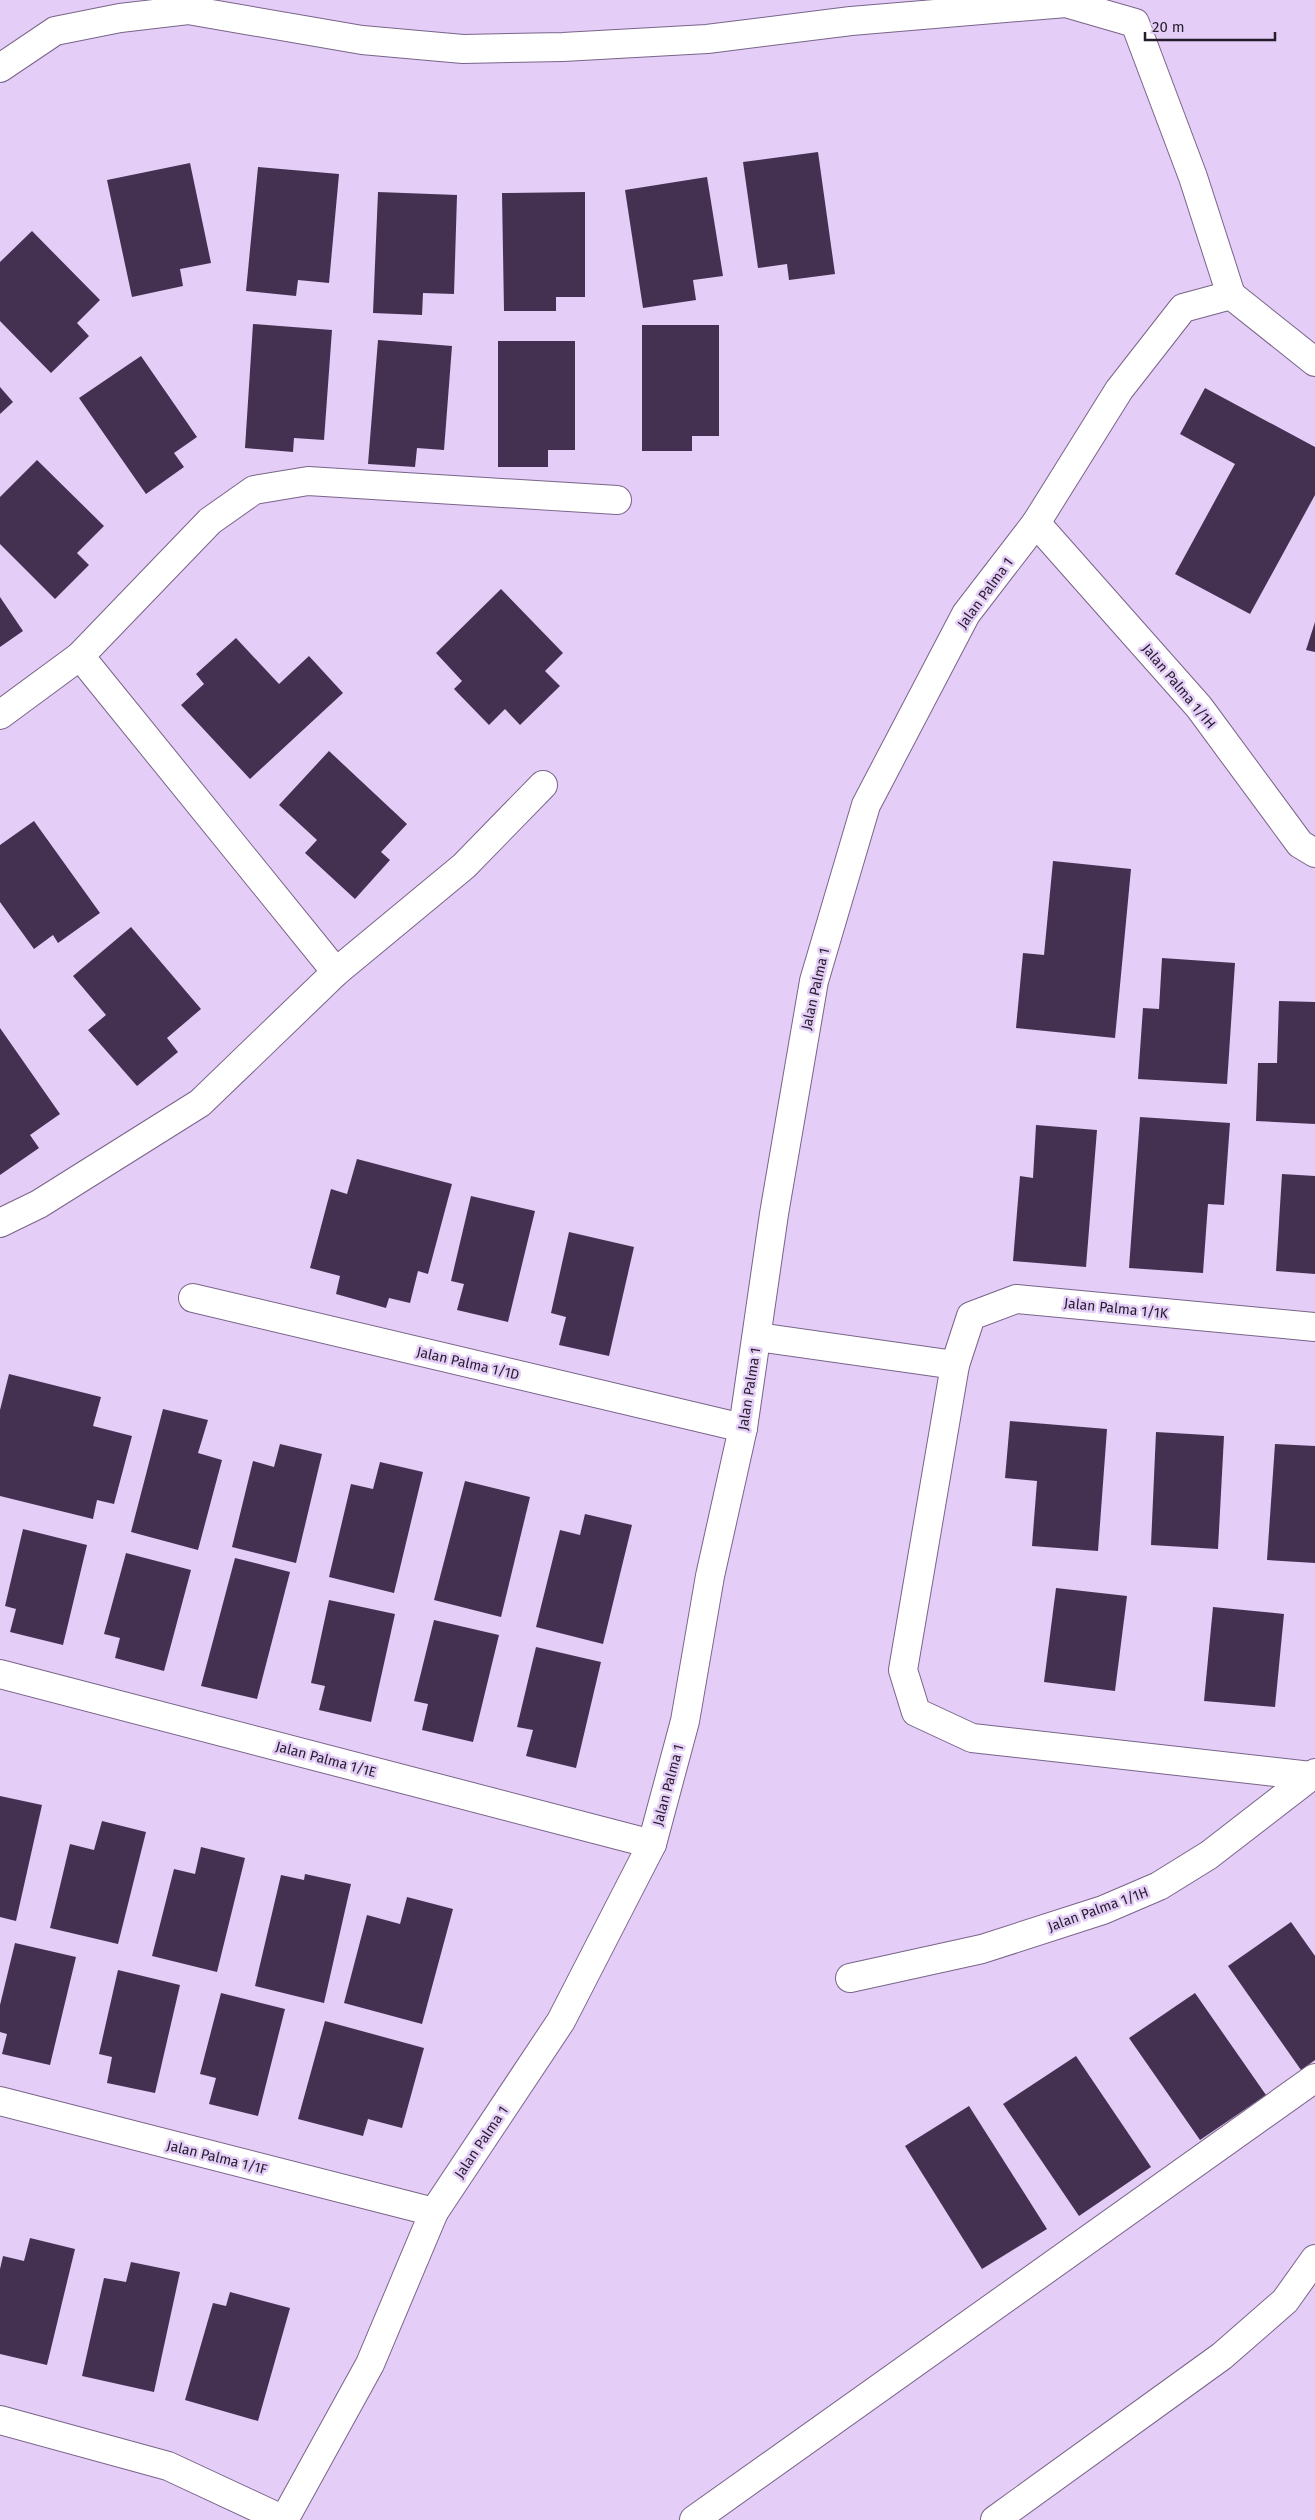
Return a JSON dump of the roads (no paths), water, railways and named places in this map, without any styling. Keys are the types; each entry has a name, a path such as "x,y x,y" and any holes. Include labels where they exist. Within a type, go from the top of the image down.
{"street":[{"path":"0,68 55,31 120,18 188,10 362,40 463,49 563,47 707,38 851,21 1066,3 1135,23 1193,177 1231,295 1315,362"},
{"name":"Jalan Palma 1","path":"284,2520 370,2364 434,2212 561,2021 652,1844 685,1721 710,1576 743,1428 774,1214 814,981 866,804 966,614 1036,523 1119,390 1182,308 1231,295"},
{"path":"0,715 80,656 210,521 254,490 308,481 617,500"},
{"name":"Jalan Palma 1/1H","path":"1036,523 1199,707 1300,844 1315,853"},
{"path":"80,656 336,972"},
{"path":"0,1223 39,1204 200,1103 336,972 464,866 543,785"},
{"name":"Jalan Palma 1/1D","path":"193,1298 743,1428"},
{"name":"Jalan Palma 1/1K","path":"955,1365 971,1316 1016,1299 1315,1328"},
{"path":"757,1338 955,1365 903,1670 916,1712 972,1738 1313,1774"},
{"name":"Jalan Palma 1/1E","path":"0,1674 652,1844"},
{"name":"Jalan Palma 1/1H","path":"850,1978 982,1949 1103,1910 1159,1886 1208,1855 1313,1774"},
{"path":"694,2520 1315,2078"},
{"name":"Jalan Palma 1/1F","path":"0,2102 434,2212"},
{"path":"995,2520 1222,2356 1285,2301 1315,2259"},
{"path":"0,2420 168,2466 284,2520"}]}
